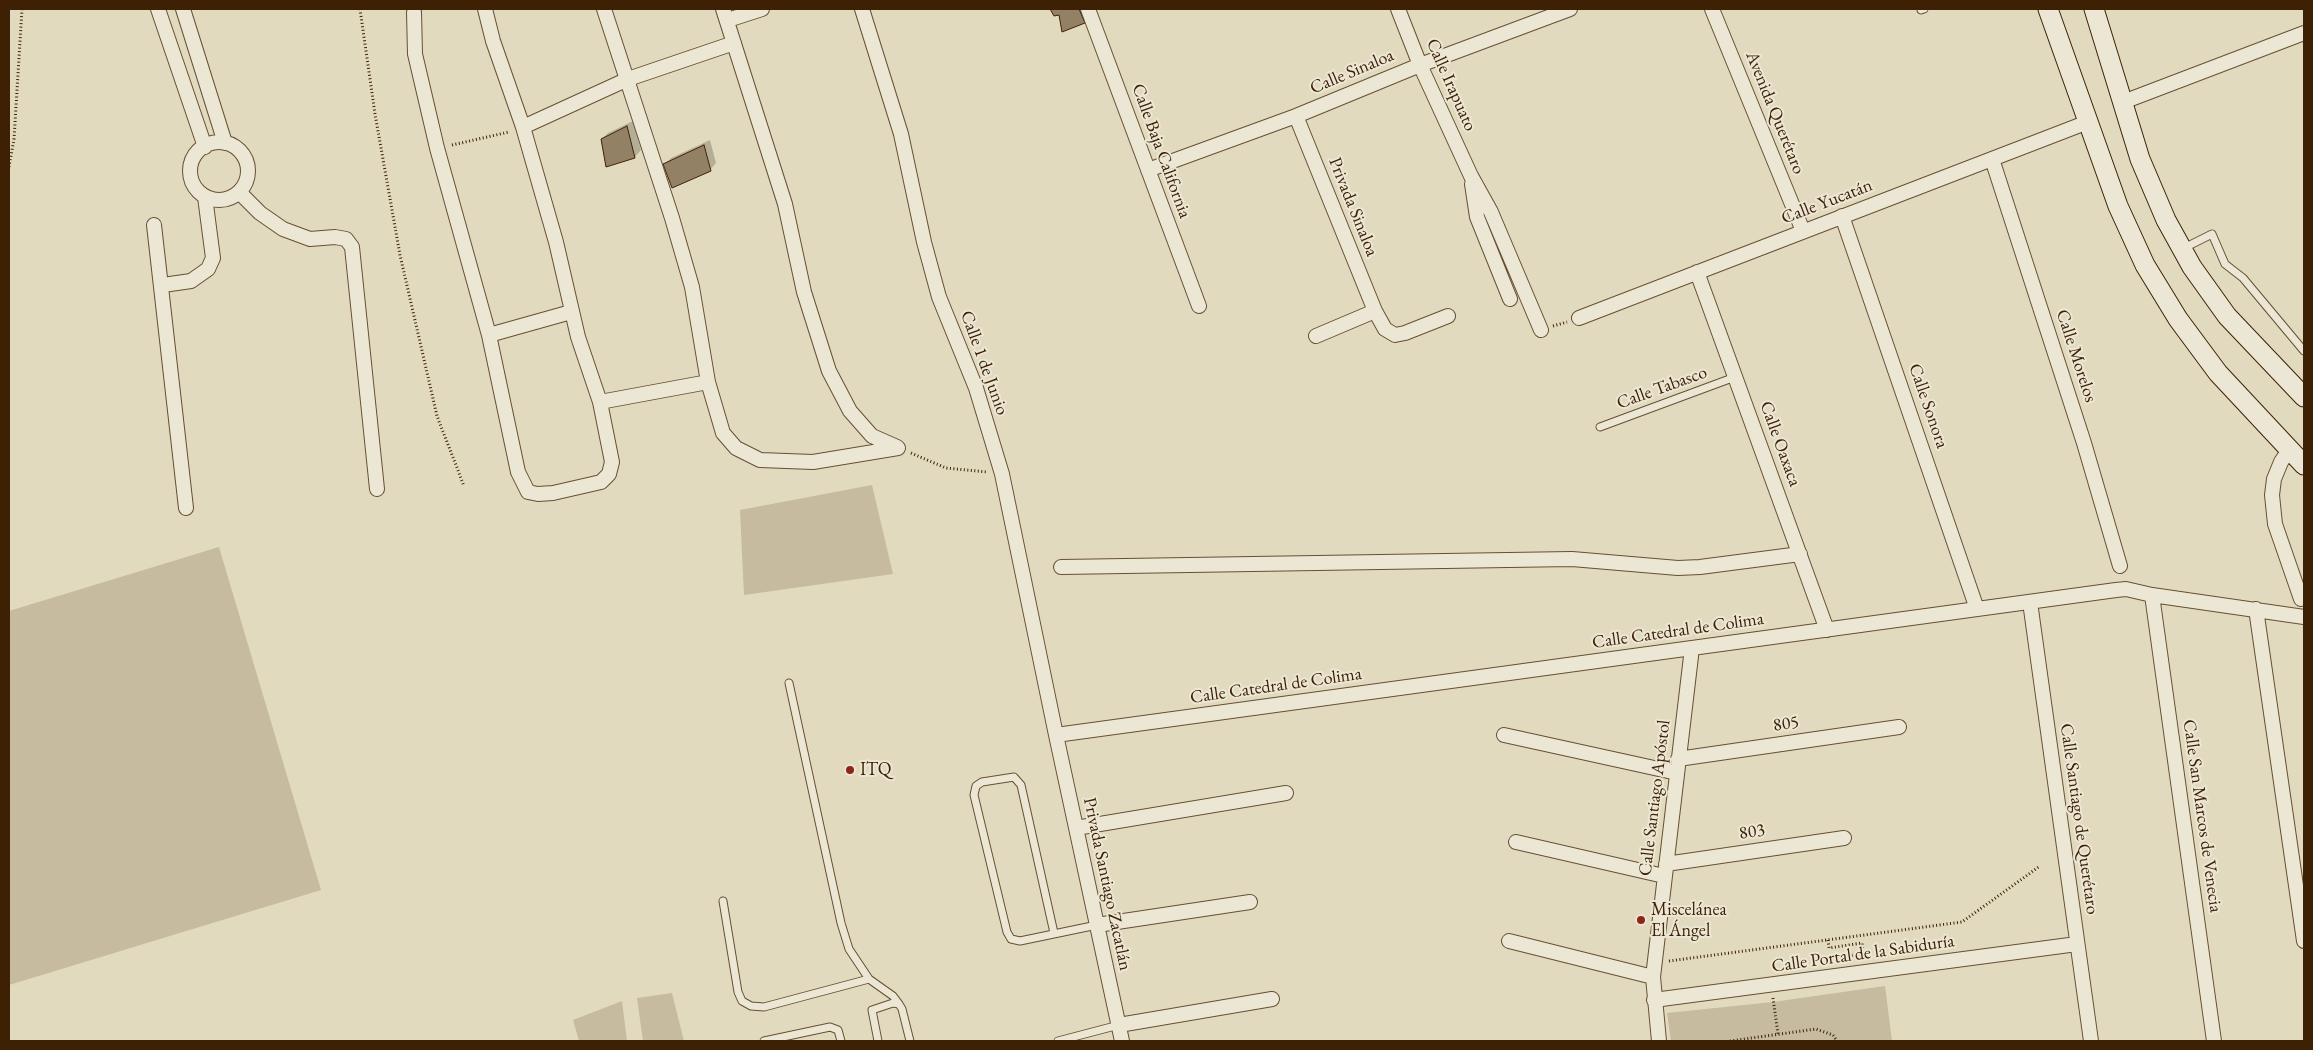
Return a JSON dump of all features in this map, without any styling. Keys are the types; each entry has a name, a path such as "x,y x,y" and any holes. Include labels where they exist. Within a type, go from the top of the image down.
{"main road":[{"path":"2048,9 2118,206 2145,265 2178,319 2218,374 2304,465"},
{"path":"2094,9 2140,159 2166,220 2182,249 2227,316 2301,390"}],"street":[{"path":"158,9 204,147"},
{"path":"183,9 225,143"},
{"path":"414,12 415,54 437,148 489,335 518,472 528,492 538,494 553,493 601,482 608,474 612,462 600,402 571,312 556,242 523,127 493,41 485,9"},
{"path":"604,9 662,183 692,287 708,382 723,433 736,448 760,460 812,462 898,448"},
{"path":"762,9 725,14 784,204 804,292 829,371 850,411 872,436 898,448"},
{"name":"Calle 1 de Junio","path":"862,9 901,134 924,242 939,297 976,388 1002,474 1056,735"},
{"name":"Calle Baja California","path":"1088,9 1198,306"},
{"name":"Calle Irapuato","path":"1398,9 1420,65 1471,176 1491,212 1541,330"},
{"name":"Calle Sinaloa","path":"1148,170 1296,116 1420,65 1570,9"},
{"name":"Avenida Querétaro","path":"1712,9 1803,232"},
{"path":"2123,102 2304,33"},
{"path":"523,127 628,79 734,43"},
{"name":"Privada Sinaloa","path":"1296,116 1375,311 1385,329 1395,335 1405,333 1448,316"},
{"name":"Calle Yucatán","path":"1579,318 2088,122"},
{"path":"225,143 239,151 247,165 246,182 229,199 221,200 205,197 194,186 190,170 196,154 204,147 225,143"},
{"name":"Calle Morelos","path":"1992,159 2084,443 2120,566"},
{"name":"Calle Irapuato","path":"1471,176 1477,217 1510,299"},
{"path":"238,192 260,213 283,229 310,239 335,237 346,239 352,247 377,489"},
{"path":"162,285 191,281 208,269 213,258 205,197"},
{"name":"Calle Sonora","path":"1842,216 1977,609"},
{"path":"154,226 186,508"},
{"name":"Calle Oaxaca","path":"1697,272 1827,630"},
{"path":"1316,336 1375,311"},
{"path":"489,335 571,312"},
{"path":"600,402 708,382"},
{"path":"2289,450 2281,462 2274,479 2272,495 2275,524 2301,599"},
{"path":"1061,567 1572,559 1686,568 1800,554"},
{"name":"Calle Catedral de Colima","path":"1056,735 2126,589 2152,596 2304,617"},
{"name":"Calle San Marcos de Venecia","path":"2152,596 2214,1041"},
{"name":"Calle Santiago de Querétaro","path":"2030,602 2091,1041"},
{"path":"2256,609 2304,941"},
{"name":"Calle Santiago Apóstol","path":"1659,1041 1654,1000 1654,970 1692,648"},
{"name":"805","path":"1678,766 1899,727"},
{"path":"1504,734 1678,766"},
{"name":"Privada Santiago Zacatlán","path":"1056,735 1122,1041"},
{"path":"1076,828 1286,793"},
{"name":"803","path":"1665,870 1844,838"},
{"path":"1516,842 1665,870"},
{"path":"1097,925 1250,902"},
{"path":"1510,941 1654,970"},
{"name":"Calle Portal de la Sabiduría","path":"1654,1000 2077,944"},
{"path":"1119,1025 1272,999"}],"lane":[{"path":"2182,249 2212,234 2225,264 2243,278 2304,351"},
{"name":"Calle Tabasco","path":"1600,427 1735,377"},
{"path":"789,683 841,923 849,949 869,979 893,996 899,1004 910,1041"},
{"path":"1054,933 1021,785 1014,777 982,782 976,786 974,795 1007,932 1011,939 1020,941 1097,925"},
{"path":"723,901 738,992 742,1000 751,1006 764,1007 869,979"},
{"path":"878,1041 872,1010 892,1003 899,1004"},
{"path":"1058,1041 1119,1025"},
{"path":"764,1041 830,1026 838,1030 841,1041"}],"path":[{"path":"9,167 14,139 22,9"},
{"path":"360,9 375,114 400,255 437,416 464,486"},
{"path":"437,148 501,134 523,127"},
{"path":"1541,330 1579,318"},
{"path":"898,448 946,468 1002,474"},
{"path":"1654,970 1828,940 1962,922 2040,866"},
{"path":"1828,940 1829,948 1862,943 1863,954 1830,958 1833,976"},
{"path":"1771,985 1778,1034"},
{"path":"1730,1041 1816,1029 1833,1035 1837,1041"}],"shaded area":[{"path":"872,485 893,574 744,595 740,510"},
{"path":"219,547 321,890 9,985 9,611"},
{"path":"1885,986 1892,1041 1671,1041 1667,1013 1773,1002"},
{"path":"672,993 684,1041 643,1041 637,998"},
{"path":"622,1001 627,1041 579,1041 573,1020"}],"building":[{"path":"1050,9 1079,9 1085,23 1062,32 1059,15 1054,16"},
{"path":"627,126 635,158 606,167 601,139"},
{"path":"704,145 711,171 672,188 663,164"}],"place":[{"name":"ITQ","path":"850,770"},
{"name":"Miscelánea El Ángel","path":"1641,920"}]}
